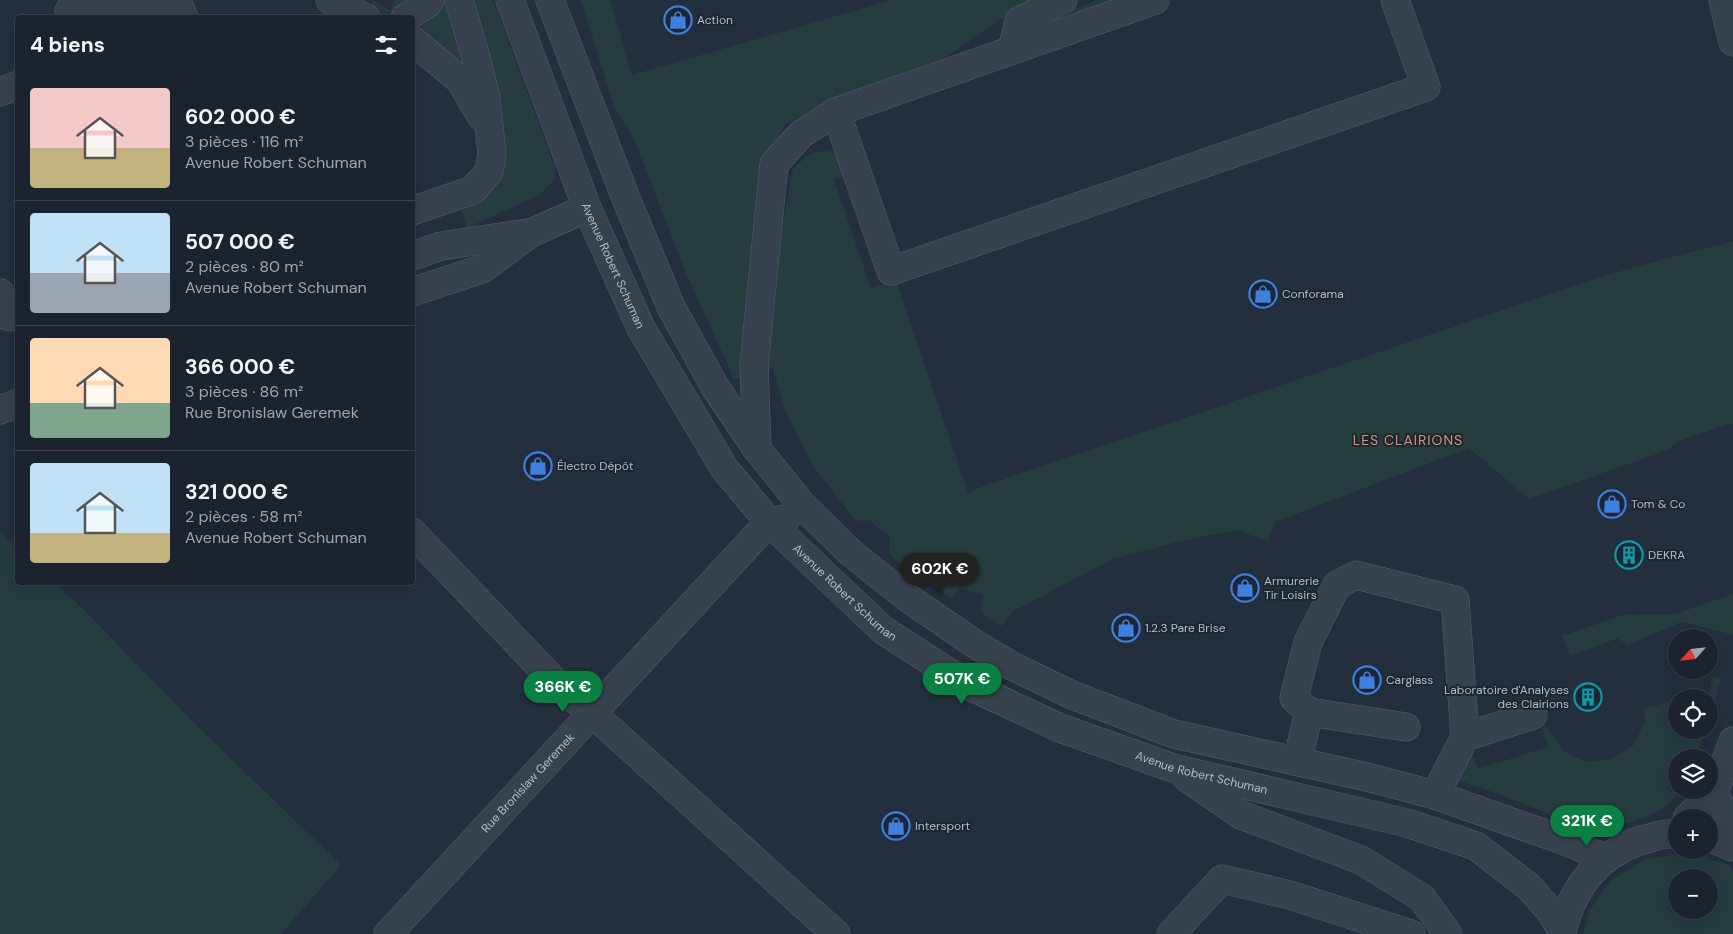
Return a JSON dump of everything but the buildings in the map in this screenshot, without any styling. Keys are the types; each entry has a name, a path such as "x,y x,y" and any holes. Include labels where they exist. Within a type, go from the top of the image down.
{"street":[{"path":"330,0 360,15"},
{"path":"410,15 430,0"},
{"path":"415,210 473,190 489,172 492,154 486,98 459,0"},
{"name":"Avenue Robert Schuman","path":"510,0 587,208 641,328 724,468 769,522 883,630 968,684 1060,728 1172,768 1407,823 1476,846 1529,887 1550,910 1562,932"},
{"path":"550,0 625,196 671,307 715,387 757,449 802,506 851,553 905,596 975,644 1010,665 1072,695 1174,734 1367,776 1435,795 1560,839 1605,858"},
{"path":"1012,50 1019,20 1063,0"},
{"path":"757,449 754,366 774,164 801,134 836,112 1155,0"},
{"path":"836,112 891,272 1426,87 1395,0"},
{"path":"1723,0 1733,42"},
{"path":"68,15 69,11 108,4 180,8 183,15"},
{"path":"415,42 460,80 490,130"},
{"path":"0,92 15,86"},
{"path":"415,291 482,269 531,233 587,208"},
{"path":"415,255 441,246 531,233"},
{"path":"0,293 9,317 15,315"},
{"path":"0,410 15,404"},
{"path":"769,522 792,518 851,553"},
{"name":"Rue Bronislaw Geremek","path":"388,934 769,522"},
{"path":"415,535 557,684 592,713 836,934"},
{"path":"1406,727 1309,712 1294,698 1308,642 1337,585 1356,575 1455,600 1465,737 1435,795"},
{"path":"1297,762 1309,712"},
{"path":"1465,737 1533,715"},
{"path":"1718,783 1733,741"},
{"path":"1172,768 1241,815 1361,860 1422,898 1448,934"},
{"path":"1698,809 1709,799"},
{"path":"1717,799 1733,830"},
{"path":"1562,932 1571,903 1580,886 1585,878 1605,858 1634,841 1668,831"},
{"path":"1718,841 1733,847"},
{"path":"1382,924 1390,878"},
{"path":"1171,934 1222,879 1290,895 1411,934"}],"green space":[{"path":"372,0 390,10 395,0 419,0 396,12 383,14 377,13 372,9"},
{"path":"439,0 451,0 474,88 415,36 418,19"},
{"path":"467,0 493,0 556,170 552,182 539,195 467,228 461,211 478,201 499,184 505,165 493,92"},
{"path":"581,0 610,0 632,75 892,0 1042,0 997,21 947,57 827,101 785,125 768,157 743,377 734,379 685,271 634,139 614,107"},
{"path":"1096,0 1120,0 1074,15 1071,11"},
{"path":"831,151 848,162 853,174 834,180 871,288 896,280 968,493 1606,275 1733,241 1733,423 1676,442 1668,450 1529,499 1469,448 1275,522 1268,541 1236,530 1181,541 1112,559 1012,612 1002,626 981,612 983,595 959,588 951,598 901,564 889,553 890,537 869,520 856,521 813,466 785,410 773,369 766,369 779,243 793,168 811,153"},
{"path":"0,533 15,547 15,585 56,585 82,608 195,724 341,865 281,934 0,934"},
{"path":"1733,594 1733,635 1718,631 1718,629 1709,629 1682,622 1627,645 1618,638 1570,656 1562,636 1623,615 1675,614"},
{"path":"1711,679 1721,679 1718,689 1711,689"},
{"path":"1668,703 1668,739 1702,739 1699,749 1668,749 1668,799 1673,799 1644,817 1613,825 1597,826 1582,824 1560,819 1500,794 1456,780 1472,752 1478,769 1548,747 1542,728 1545,726 1564,751 1586,762 1612,759 1634,745 1645,721 1644,708"},
{"path":"1668,856 1668,859 1708,859 1726,864 1733,870 1733,934 1583,934 1590,910 1610,881 1645,859"}],"place":[{"name":"Action","path":"678,20"},
{"name":"Conforama","path":"1263,294"},
{"name":"Électro Dépôt","path":"538,466"},
{"name":"Tom & Co","path":"1612,504"},
{"name":"DEKRA","path":"1629,555"},
{"name":"Armurerie Tir Loisirs","path":"1245,588"},
{"name":"1.2.3 Pare Brise","path":"1126,628"},
{"name":"Carglass","path":"1367,680"},
{"name":"Laboratoire d'Analyses des Clairions","path":"1588,697"},
{"name":"Intersport","path":"896,826"}],"district":[{"name":"LES CLAIRIONS","path":"1408,440"}]}
